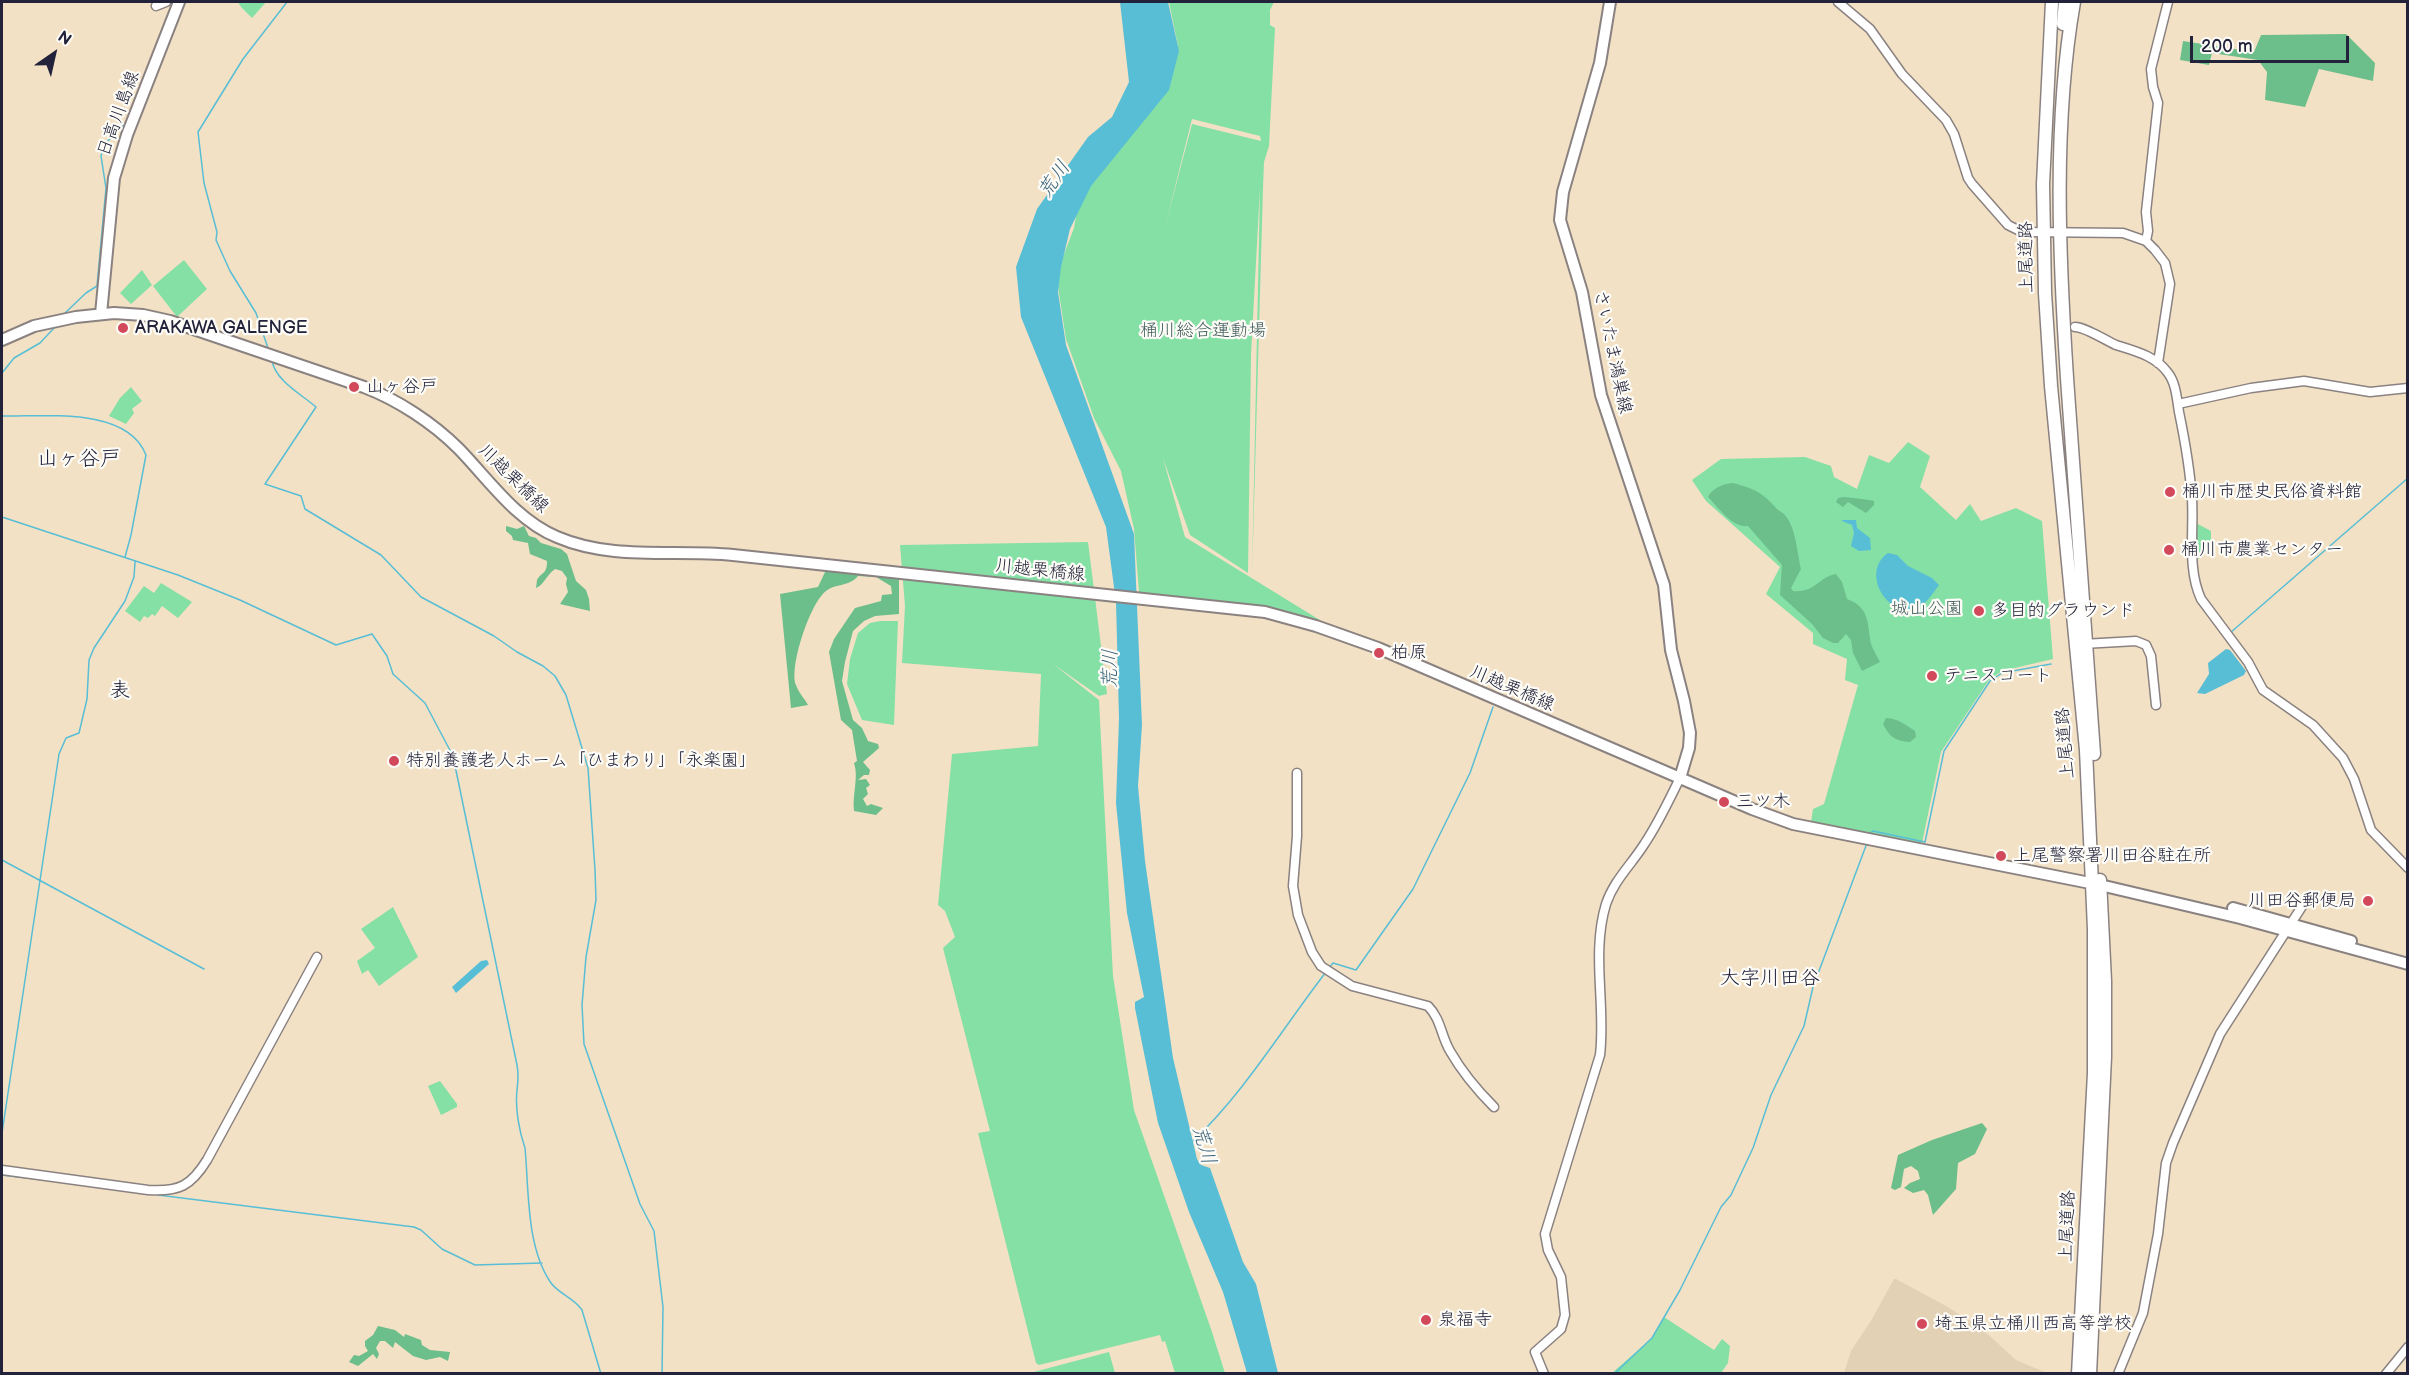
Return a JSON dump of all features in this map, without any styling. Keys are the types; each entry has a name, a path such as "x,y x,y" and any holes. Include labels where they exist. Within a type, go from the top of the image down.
{"highway":[{"name":"上尾道路","path":"2052,2 2045,116 2045,293 2051,375 2096,780 2094,1073 2078,1374"},
{"path":"2045,116 2060,2"},
{"path":"2062,136 2061,83 2065,2"},
{"name":"上尾道路","path":"2074,2 2062,136 2061,232 2080,644"},
{"name":"上尾道路","path":"2090,1374 2105,1057 2105,981 2096,884"}],"main road":[{"name":"日高川島線","path":"100,314 114,178 127,135 179,2"},
{"name":"さいたま鴻巣線","path":"1610,2 1600,63 1563,192 1560,220 1582,292 1601,395 1664,585 1671,650 1690,733 1689,748 1680,778"},
{"name":"川越栗橋線","path":"2,340 34,326 100,314 130,314 171,321 374,391 408,409 448,438 524,517 568,542 616,552 691,552 733,555 1227,607 1281,616 1324,628 1378,648 1782,820 2096,884 2114,884 2154,892 2408,958"},
{"name":"川越栗橋線","path":"2289,927 2408,964"}],"street":[{"path":"156,6 166,2"},
{"path":"1838,2 1870,29 1902,74 1946,120 1954,134 1968,178 2013,228 2029,232 2123,233 2146,241 2165,263 2170,284 2170,300 2158,363"},
{"path":"2146,241 2148,231 2146,212 2158,103 2151,81 2151,69 2168,2"},
{"path":"2075,327 2084,328 2098,338 2148,356 2170,376 2178,404 2190,474 2197,591 2248,662 2263,690 2313,725 2343,758 2354,778 2371,830 2408,868"},
{"path":"2178,404 2251,388 2304,381 2370,392 2408,388"},
{"path":"2080,644 2136,641 2146,645 2151,656 2156,705"},
{"path":"1298,773 1293,886 1298,915 1312,952 1321,966 1352,986 1428,1006 1436,1013 1449,1049 1458,1065 1494,1107"},
{"path":"1544,1374 1535,1352 1561,1329 1565,1315 1561,1277 1548,1250 1545,1234 1600,1055 1603,1031 1600,960 1603,917 1612,889 1650,836 1680,778"},
{"path":"2118,1374 2143,1313 2158,1234 2169,1153 2220,1034 2307,897"},
{"path":"2,1170 148,1190 173,1190 185,1185 198,1174 207,1160 317,957"},
{"path":"2386,1374 2408,1347"}],"shaded area":[{"name":"埼玉県立桶川西高等学校","path":"1894,1279 1980,1327 2016,1360 2047,1373 1844,1373 1851,1351"}],"green space":[{"path":"238,2 266,2 252,18"},
{"name":"桶川総合運動場","path":"1169,2 1274,2 1270,10 1270,25 1275,28 1269,146 1264,162 1263,188 1252,576 1260,188 1251,355 1248,573 1190,535 1163,458 1185,537 1323,622 1255,606 1139,592 1134,529 1121,471 1094,418 1066,339 1058,287 1061,262 1074,228 1078,204 1091,181 1169,85 1178,46","holes":["1192,119 1260,136 1261,141 1192,124 1165,227"]},
{"path":"2346,34 2375,63 2373,81 2319,69 2305,107 2265,100 2267,72 2258,60 2212,53 2209,65 2180,60 2183,41 2254,52 2261,35"},
{"path":"184,260 207,289 177,317 153,286"},
{"path":"142,270 152,285 131,304 120,293"},
{"path":"131,387 142,401 132,409 134,413 126,424 109,416 120,398"},
{"name":"城山公園","path":"1908,442 1930,456 1920,487 1956,520 1970,504 1981,521 2016,508 2042,521 2053,659 2002,671 1989,680 1941,752 1922,843 1811,822 1813,809 1824,804 1858,685 1845,680 1847,659 1813,644 1813,633 1766,594 1780,567 1706,501 1692,480 1721,459 1805,457 1831,466 1834,477 1857,489 1869,455 1889,463"},
{"path":"1733,483 1753,489 1788,519 1794,532 1801,569 1791,588 1793,591 1807,590 1825,578 1836,574 1842,582 1847,599 1864,611 1871,644 1880,662 1862,671 1853,653 1851,640 1846,634 1838,643 1823,638 1812,624 1780,595 1782,565 1748,526 1731,521 1708,497 1718,487"},
{"path":"1838,498 1874,501 1874,505 1866,513 1848,502 1843,507 1836,502"},
{"path":"2194,522 2211,531 2211,540 2199,559 2197,558"},
{"path":"506,526 517,529 524,526 529,536 541,543 561,549 567,554 576,581 586,590 590,611 560,604 568,592 567,578 562,571 555,569 536,588 537,580 545,571 547,561 530,554 528,543 513,540 506,531"},
{"path":"1088,542 1107,694 1099,696 1053,664 1099,700 1113,976 1134,1110 1225,1373 1175,1373 1165,1341 1162,1342 1160,1335 1039,1365 1036,1363 978,1133 990,1131 943,948 955,937 945,911 938,905 952,754 1038,746 1041,674 902,663 905,606 900,545"},
{"path":"826,570 899,577 899,614 875,616 864,621 853,631 842,681 853,720 862,728 868,741 878,744 879,748 863,762 870,770 869,775 864,775 858,780 866,779 870,785 866,788 868,794 863,799 867,806 871,804 883,808 876,815 854,811 856,774 854,763 857,761 852,730 841,720 829,652 834,639 855,608 881,601 882,595 892,594 891,586 876,577 858,576 851,582 826,591 820,598 802,636 795,664 796,685 808,705 791,708 780,594 818,587"},
{"path":"161,583 192,602 178,618 162,606 155,616 152,614 148,618 144,616 140,622 125,611 144,586 154,593"},
{"path":"898,621 894,725 862,720 847,684 850,659 858,633 870,623"},
{"path":"1886,718 1905,724 1915,731 1916,737 1910,742 1894,738 1883,724"},
{"path":"393,907 418,957 379,986 368,970 362,974 357,961 375,948 361,929"},
{"path":"440,1081 457,1104 457,1107 441,1115 428,1086"},
{"path":"1982,1123 1987,1129 1975,1154 1958,1163 1956,1189 1933,1215 1928,1195 1924,1190 1913,1193 1904,1188 1920,1179 1918,1171 1911,1166 1904,1169 1901,1187 1895,1190 1891,1188 1898,1155 1932,1140"},
{"path":"1664,1317 1714,1350 1722,1339 1730,1346 1728,1363 1721,1373 1612,1373 1652,1338"},
{"path":"378,1326 395,1330 404,1337 405,1334 421,1340 422,1345 430,1350 450,1352 448,1361 440,1357 426,1360 413,1356 395,1342 393,1348 385,1341 380,1341 376,1348 379,1354 377,1359 373,1354 358,1366 349,1362 354,1355 359,1356 368,1351 365,1341 373,1335"},
{"path":"1109,1352 1115,1373 1030,1373"}],"water":[{"path":"1120,2 1168,2 1179,51 1169,90 1091,186 1070,229 1058,292 1066,345 1134,534 1142,725 1138,786 1145,861 1173,1058 1197,1159 1201,1165 1210,1168 1243,1262 1256,1284 1278,1373 1247,1373 1223,1292 1189,1212 1158,1123 1135,1008 1135,1002 1144,997 1127,913 1116,803 1119,719 1116,602 1106,527 1021,317 1016,267 1037,209 1088,137 1112,117 1129,82"},
{"path":"1842,520 1856,520 1857,528 1870,538 1871,550 1859,551 1851,546 1854,533 1852,525"},
{"path":"1888,553 1897,555 1908,566 1932,578 1939,585 1920,606 1905,609 1895,606 1880,591 1877,570 1880,561"},
{"path":"2226,649 2230,650 2246,671 2244,675 2205,694 2197,693 2209,674 2208,663"},
{"path":"487,960 489,964 456,993 452,987 481,961"}],"waterway":[{"path":"269,351 256,313 230,271 216,240 217,232 204,183 198,132 243,59 287,2"},
{"path":"65,313 97,286 106,188 101,156 105,144 123,125"},
{"path":"2,373 14,358 40,343 55,327"},
{"path":"272,361 278,375 316,407 265,484 301,496 305,509 381,555 421,597 494,636 543,666 555,676 566,695 588,768 595,870 596,900 586,957 582,1005 584,1044 640,1204 654,1231 663,1307 662,1374"},
{"path":"2,416 61,416 103,421 121,428 136,439 146,455 125,557"},
{"path":"2230,633 2408,478"},
{"path":"2,517 178,575 240,600 336,645 372,634 387,656 393,674 425,703 453,756 517,1065 517,1112 525,1148 530,1218 537,1253 551,1283 582,1310 601,1374"},
{"path":"2,1133 59,754 66,738 79,733 87,699 89,660 94,648 125,601 134,577 135,562"},
{"path":"1870,833 1873,831 1925,842 1944,751 1990,681 2002,673 2051,664"},
{"path":"1329,968 1333,963 1356,970 1413,889 1470,773 1493,707"},
{"path":"1614,1374 1652,1338 1680,1290 1721,1207 1731,1195 1753,1148 1771,1095 1804,1026 1813,987 1867,843"},
{"path":"2,860 204,969"},
{"name":"荒川","path":"1192,1142 1246,1082 1326,972"},
{"path":"2,1175 52,1181"},
{"path":"158,1195 414,1227 421,1230 442,1249 475,1265 542,1263"}],"place":[{"name":"ARAKAWA GALENGE","path":"123,328"},
{"name":"山ヶ谷戸","path":"354,387"},
{"name":"桶川市歴史民俗資料館","path":"2170,492"},
{"name":"桶川市農業センター","path":"2169,550"},
{"name":"多目的グラウンド","path":"1979,611"},
{"name":"柏原","path":"1379,653"},
{"name":"テニスコート","path":"1932,676"},
{"name":"特別養護老人ホーム「ひまわり」「永楽園」","path":"394,761"},
{"name":"三ツ木","path":"1724,802"},
{"name":"上尾警察署川田谷駐在所","path":"2001,856"},
{"name":"川田谷郵便局","path":"2368,901"},
{"name":"泉福寺","path":"1426,1320"},
{"name":"埼玉県立桶川西高等学校","path":"1922,1324"}],"district":[{"name":"山ヶ谷戸","path":"79,460"},
{"name":"表","path":"120,692"},
{"name":"大字川田谷","path":"1770,979"}]}
